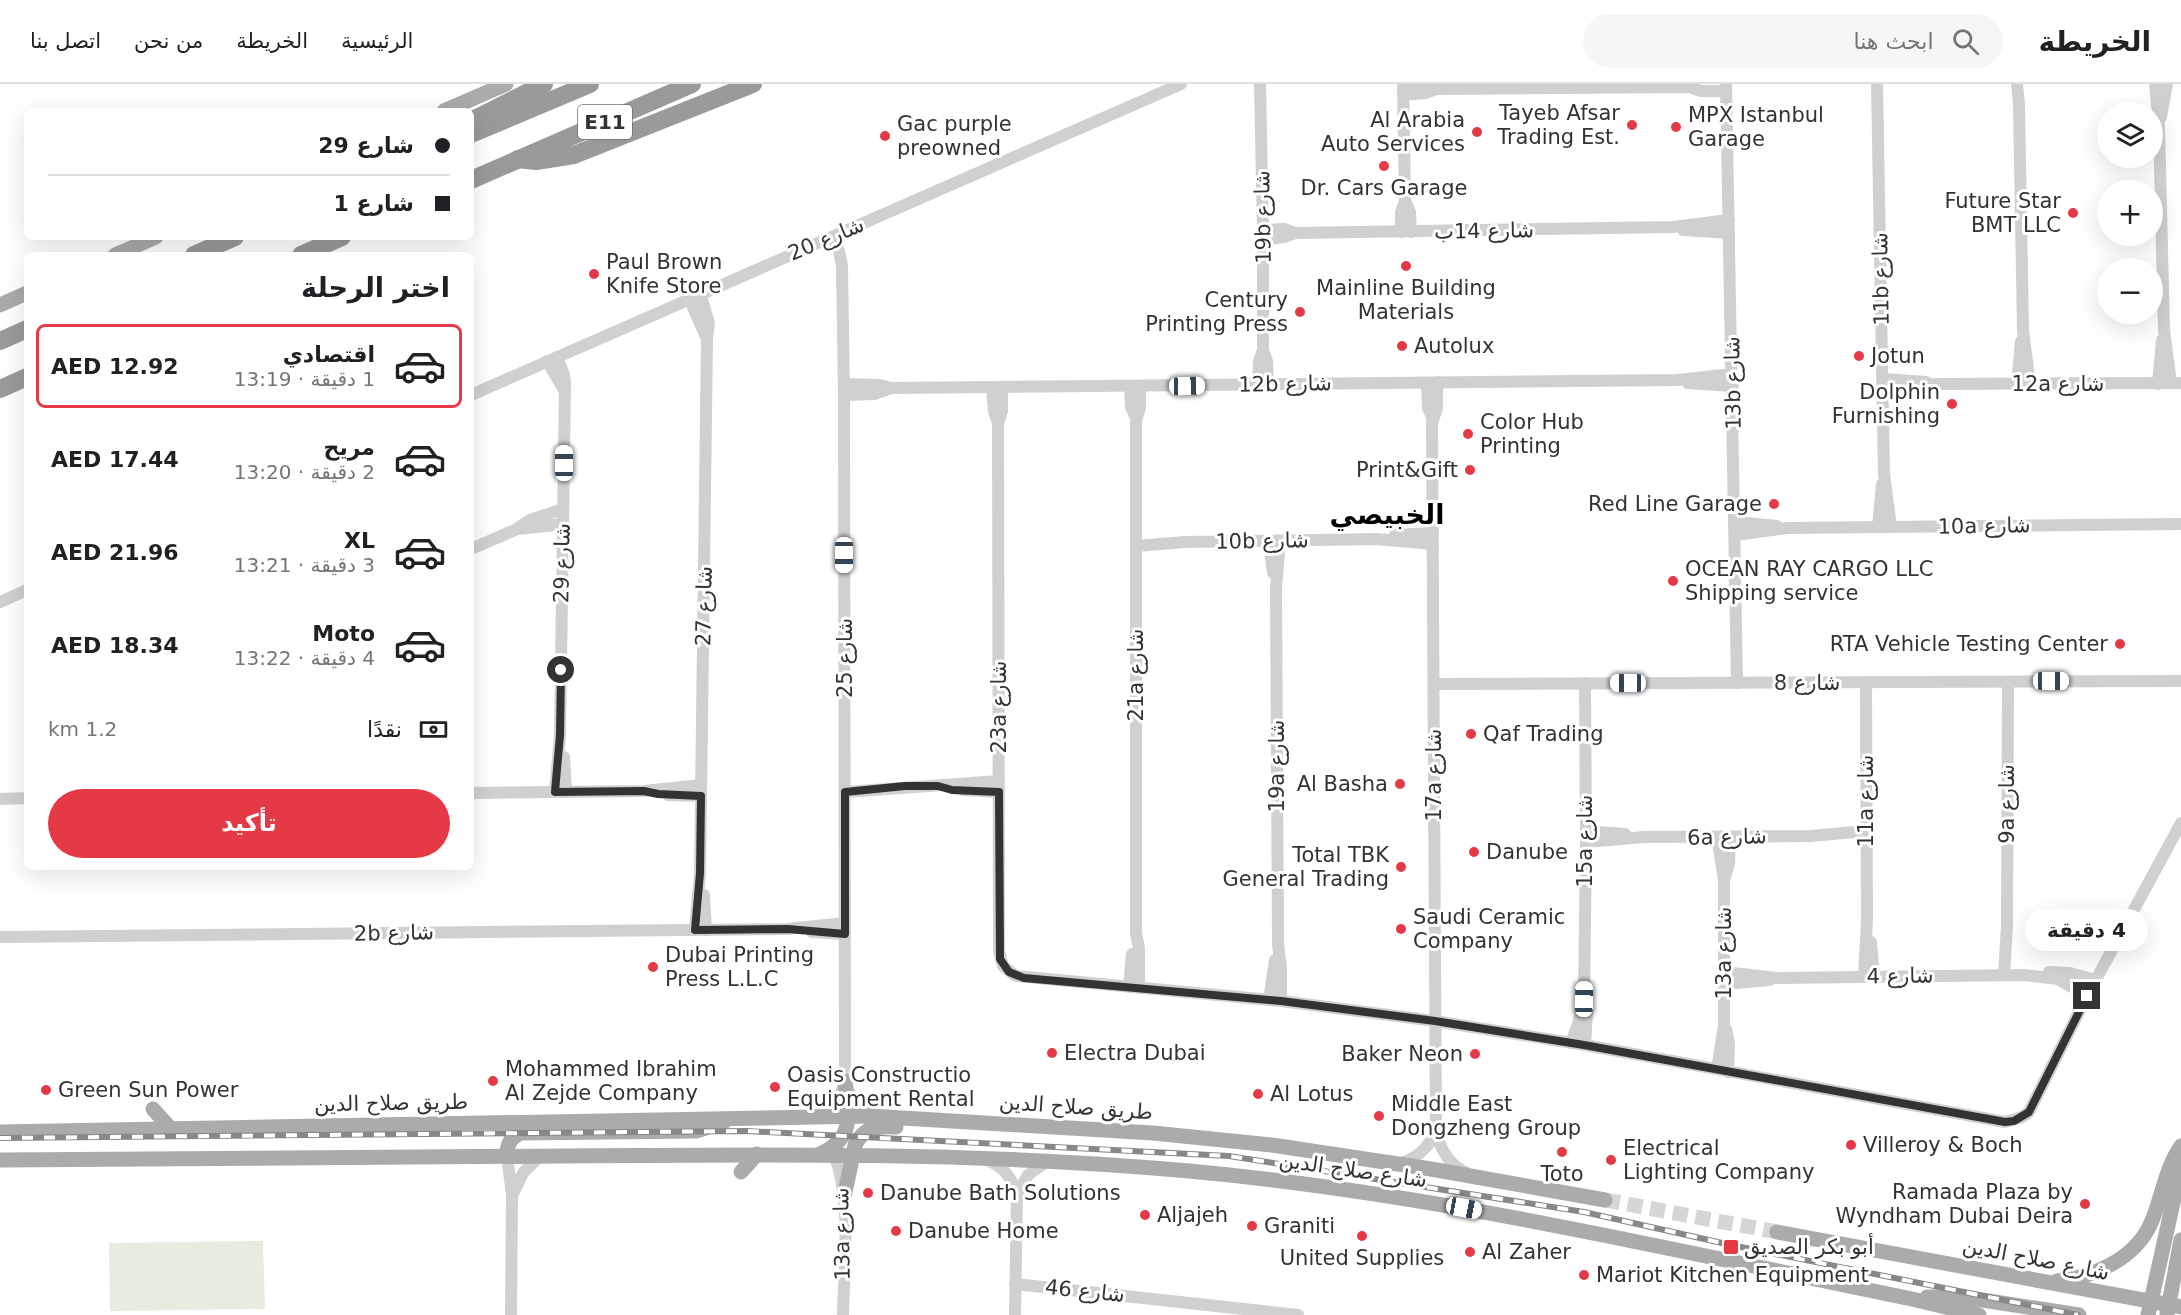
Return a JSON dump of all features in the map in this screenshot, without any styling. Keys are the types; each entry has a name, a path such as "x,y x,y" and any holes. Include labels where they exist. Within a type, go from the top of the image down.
{"highway":[{"path":"474,119 544,84"},
{"name":"E11","path":"474,133 590,84"},
{"name":"E11","path":"474,179 692,84"},
{"path":"518,159 546,160 574,155 753,84"},
{"path":"201,252 228,240"},
{"path":"308,252 335,240"},
{"path":"0,341 24,330"},
{"path":"0,389 24,378"}],"main road":[{"path":"451,108 506,84"},
{"path":"122,252 149,240"},
{"path":"0,305 24,294"},
{"path":"0,1160 827,1154 847,1131 845,1082"},
{"path":"153,1109 171,1129"},
{"name":"طريق صلاح الدين","path":"0,1132 879,1116 1212,1138 1332,1153 1605,1200"},
{"path":"507,1156 509,1142 521,1133 696,1131 732,1118"},
{"path":"844,1197 859,1138 864,1132 879,1126 1005,1133 1033,1125"},
{"path":"2045,1282 2092,1273 2132,1250 2151,1223 2170,1167 2181,1146"},
{"path":"741,1172 757,1154"},
{"name":"شارع صلاح الدين","path":"827,1154 1116,1165 1244,1176 1395,1196 1533,1221 1912,1299 1978,1315"},
{"path":"2149,1308 2181,1167"},
{"name":"شارع صلاح الدين","path":"1777,1232 2045,1282 2149,1308 2172,1309"},
{"path":"2172,1309 2181,1240"},
{"path":"1912,1299 1963,1297 2079,1315"}],"street":[{"name":"شارع 20","path":"474,394 1181,84"},
{"name":"19b شارع","path":"1260,84 1263,350 1258,361 1263,385"},
{"name":"11b شارع","path":"1878,84 1885,527"},
{"path":"2017,84 2023,331 2030,384"},
{"path":"2019,105 2025,84"},
{"path":"2155,84 2157,102"},
{"path":"2163,105 2167,84"},
{"path":"1406,232 1410,212 1405,201 1403,88 1425,93 1436,89 1693,86 1701,91 1726,87"},
{"name":"13b شارع","path":"1726,87 1736,528 1737,683"},
{"path":"2160,168 2164,330 2160,350 2170,384"},
{"name":"شارع 14ب","path":"1263,235 1284,237 1295,233 1673,227 1729,220"},
{"name":"شارع 14ب","path":"1673,227 1697,232 1729,233"},
{"name":"شارع 25","path":"832,237 839,251 842,266 844,389 845,1082"},
{"name":"شارع 27","path":"695,296 709,323 701,791 701,930"},
{"path":"2017,384 2019,350 2023,331"},
{"name":"شارع 29","path":"552,359 564,375 561,792"},
{"name":"12b شارع","path":"844,389 874,394 891,388 1678,380 1702,385 1732,380"},
{"name":"17a شارع","path":"1432,382 1428,408 1432,419 1436,1131 1438,1143 1448,1159 1462,1171 1473,1176"},
{"name":"12a شارع","path":"1883,385 2170,384"},
{"name":"21a شارع","path":"1134,988 1136,933 1136,418 1131,407 1135,386"},
{"name":"23a شارع","path":"997,387 994,411 998,423 1000,959 1009,972 1024,978 1134,988"},
{"path":"474,548 515,530 530,520 563,509"},
{"path":"515,530 563,524"},
{"name":"10a شارع","path":"1736,528 2181,524"},
{"name":"10b شارع","path":"1136,542 1166,538 1185,542 1376,539 1392,536 1433,538"},
{"name":"19a شارع","path":"1275,541 1278,944 1275,1000"},
{"path":"0,602 24,591"},
{"name":"شارع 8","path":"1434,684 2181,681"},
{"name":"11a شارع","path":"1866,682 1866,920 1869,976"},
{"name":"9a شارع","path":"2007,682 2007,926 2014,975"},
{"name":"15a شارع","path":"1584,1045 1587,1020 1584,999 1585,683"},
{"path":"845,787 890,783 905,786 999,786"},
{"path":"474,793 644,791 658,794 701,791"},
{"path":"0,799 24,798"},
{"path":"1134,988 1275,1000 1435,1021 1584,1045 2005,1122 2022,1117 2034,1104 2087,996 2181,823"},
{"name":"6a شارع","path":"1586,836 1866,836"},
{"name":"13a شارع","path":"1722,1071 1724,880 1720,863 1723,837"},
{"name":"2b شارع","path":"0,937 845,928"},
{"name":"شارع 4","path":"1724,978 1755,982 1777,978 2014,975 2062,972 2096,980"},
{"name":"شارع 4","path":"2014,975 2058,979 2087,996"},
{"name":"15a شارع","path":"1571,1043 1584,999"},
{"path":"813,1116 822,1113 837,1100 845,1082"},
{"path":"845,1082 857,1105 871,1115 879,1116"},
{"path":"1398,1164 1418,1156 1436,1131"},
{"name":"13a شارع","path":"827,1154 844,1197 843,1315"},
{"path":"507,1156 512,1196 511,1315"},
{"path":"512,1196 523,1173 540,1156"},
{"path":"986,1159 997,1164 1006,1172 1017,1194 1015,1315"},
{"path":"1017,1194 1028,1175 1046,1162"},
{"name":"شارع 46","path":"1015,1284 1298,1315"}],"shaded area":[{"path":"263,1241 265,1309 110,1311 109,1243"}],"tunnel":[{"path":"1605,1200 1777,1232"}],"railway":[{"path":"0,1138 747,1131 1229,1156 1584,1212 1731,1245 2078,1315"}],"place":[{"name":"Tayeb Afsar Trading Est.","path":"1632,125"},
{"name":"MPX Istanbul Garage","path":"1676,127"},
{"name":"Al Arabia Auto Services","path":"1477,132"},
{"name":"Gac purple preowned","path":"885,136"},
{"name":"Dr. Cars Garage","path":"1384,166"},
{"name":"Future Star BMT LLC","path":"2073,213"},
{"name":"Mainline Building Materials","path":"1406,266"},
{"name":"Paul Brown Knife Store","path":"594,274"},
{"name":"Century Printing Press","path":"1300,312"},
{"name":"Autolux","path":"1402,346"},
{"name":"Jotun","path":"1859,356"},
{"name":"Dolphin Furnishing","path":"1952,404"},
{"name":"Color Hub Printing","path":"1468,434"},
{"name":"Print&Gift","path":"1470,470"},
{"name":"Red Line Garage","path":"1774,504"},
{"name":"OCEAN RAY CARGO LLC Shipping service","path":"1673,581"},
{"name":"RTA Vehicle Testing Center","path":"2120,644"},
{"name":"Qaf Trading","path":"1471,734"},
{"name":"Al Basha","path":"1400,784"},
{"name":"Danube","path":"1474,852"},
{"name":"Total TBK General Trading","path":"1401,867"},
{"name":"Saudi Ceramic Company","path":"1401,929"},
{"name":"Dubai Printing Press L.L.C","path":"653,967"},
{"name":"Electra Dubai","path":"1052,1053"},
{"name":"Baker Neon","path":"1475,1054"},
{"name":"Mohammed Ibrahim Al Zejde Company","path":"493,1081"},
{"name":"Oasis Constructio Equipment Rental","path":"775,1087"},
{"name":"Green Sun Power","path":"46,1090"},
{"name":"Al Lotus","path":"1258,1094"},
{"name":"Middle East Dongzheng Group","path":"1379,1116"},
{"name":"Villeroy & Boch","path":"1851,1145"},
{"name":"Toto","path":"1562,1152"},
{"name":"Electrical Lighting Company","path":"1611,1160"},
{"name":"Danube Bath Solutions","path":"868,1193"},
{"name":"Ramada Plaza by Wyndham Dubai Deira","path":"2085,1204"},
{"name":"Aljajeh","path":"1145,1215"},
{"name":"Graniti","path":"1252,1226"},
{"name":"Danube Home","path":"896,1231"},
{"name":"United Supplies","path":"1362,1236"},
{"name":"أبو بكر الصديق","path":"1731,1247"},
{"name":"Al Zaher","path":"1470,1252"},
{"name":"Mariot Kitchen Equipment","path":"1584,1275"}],"district":[{"name":"الخبيصي","path":"1387,515"}],"route":[{"path":"561,670 560,735 555,792 644,791 701,796 700,873 695,930 788,929 845,934 845,792 905,786 938,786 952,790 999,792 1000,959 1009,972 1024,978 1281,1001 1435,1021 1584,1045 2005,1122 2014,1121 2029,1112 2087,996"}]}
